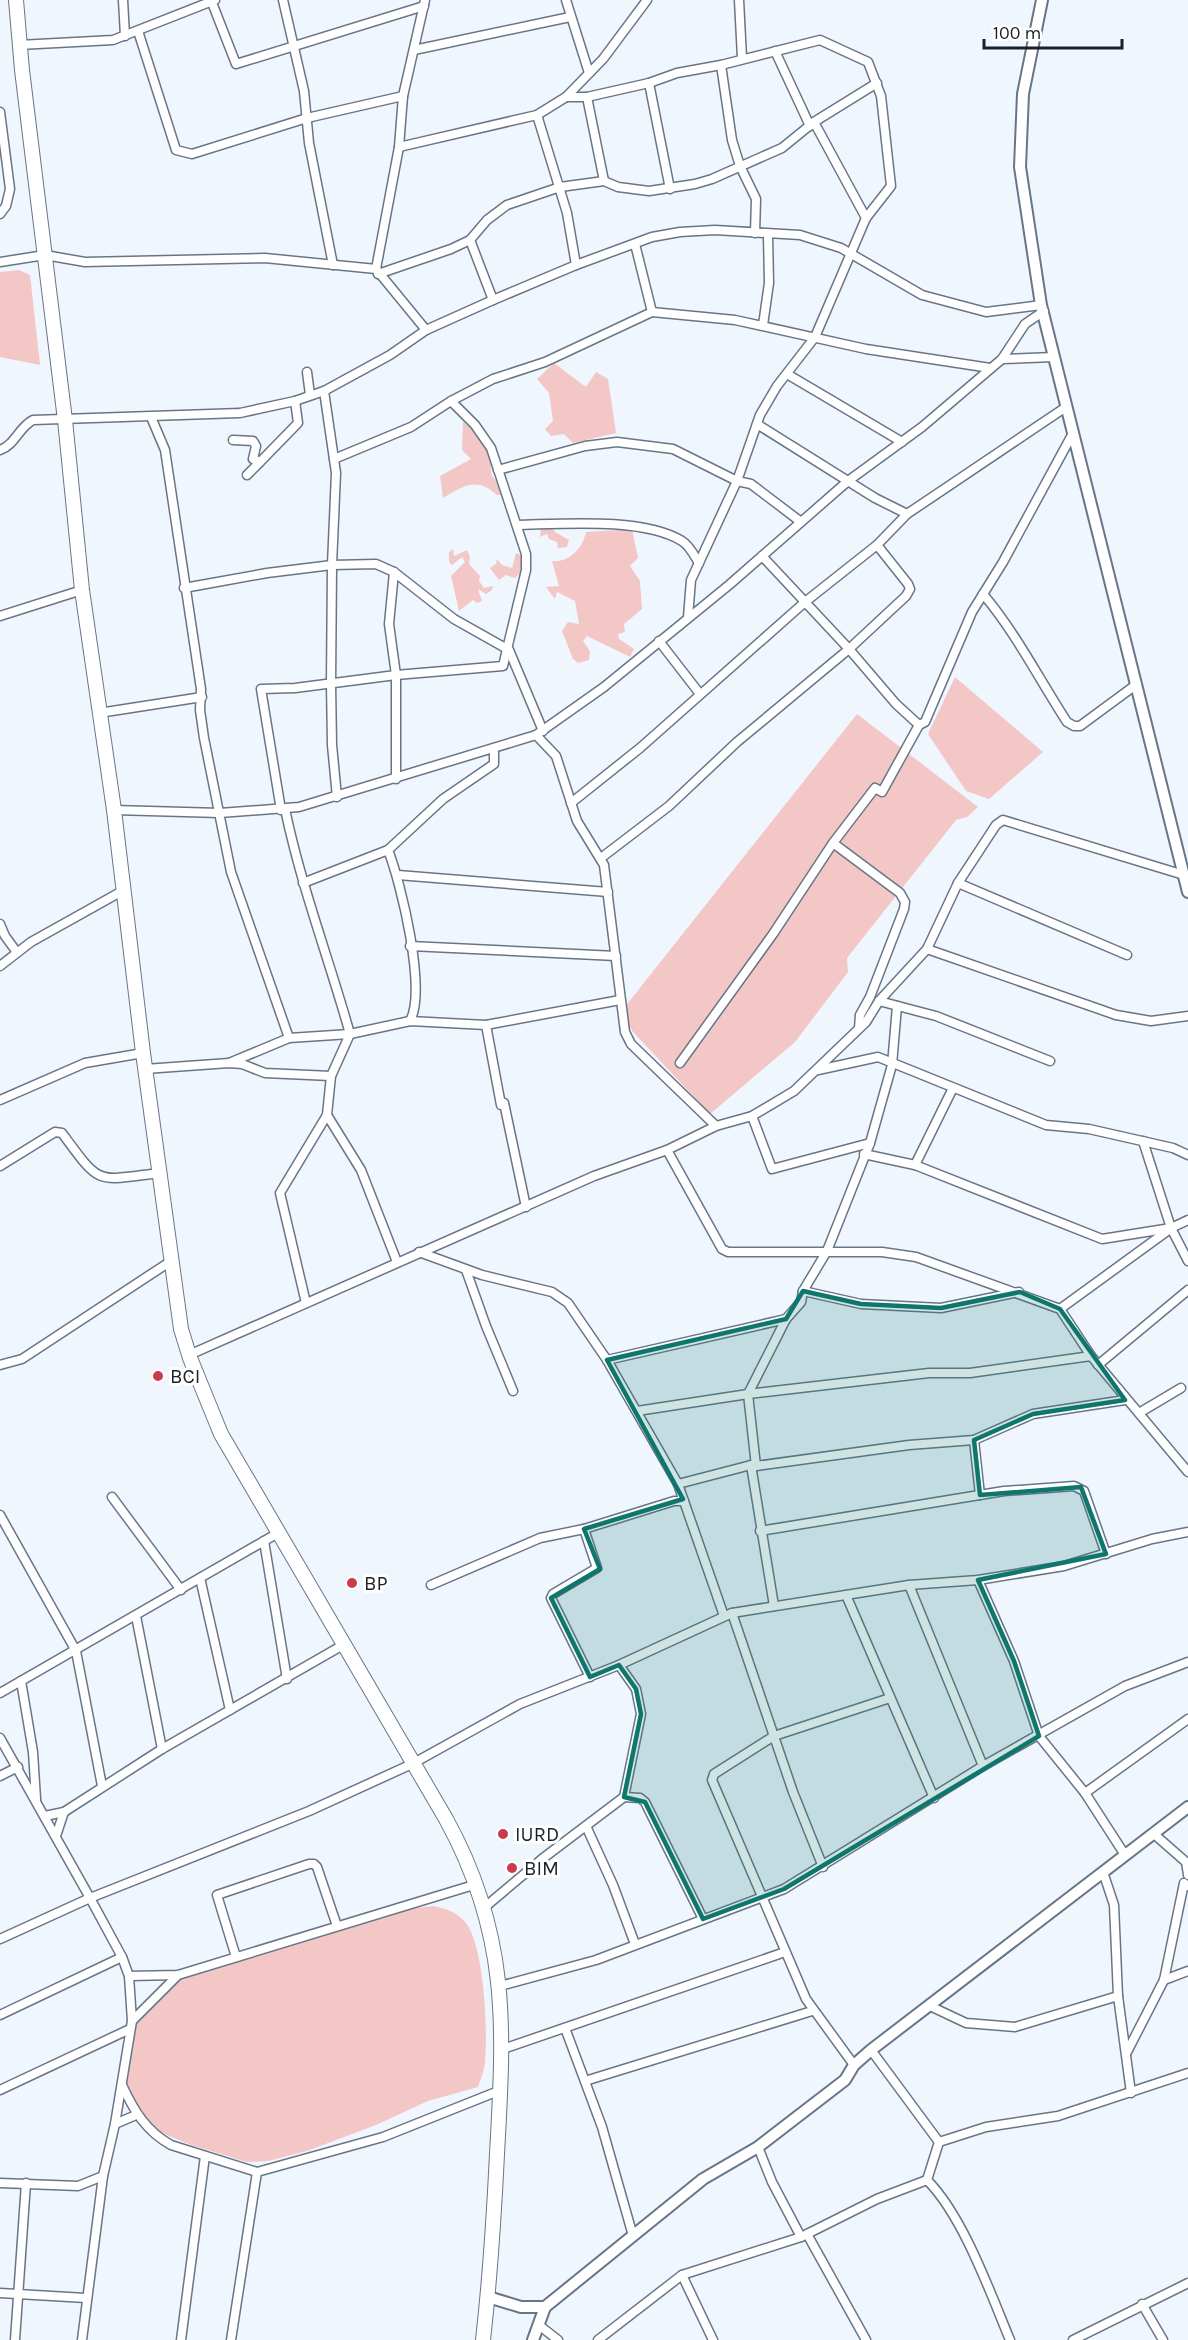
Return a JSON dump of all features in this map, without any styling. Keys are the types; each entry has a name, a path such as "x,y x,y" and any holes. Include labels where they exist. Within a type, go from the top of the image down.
{"highway":[{"path":"16,0 19,45 65,420 82,590 114,810 145,1069 181,1329 221,1434 456,1838 485,1907 500,1986 503,2049 488,2297 483,2340"}],"street":[{"path":"123,0 125,36"},
{"path":"283,0 295,45 333,265"},
{"path":"566,0 589,73"},
{"path":"399,147 537,115 566,97 589,73 614,46 647,0"},
{"path":"739,0 742,58"},
{"path":"1041,0 1023,94 1020,167 1042,308 1188,892"},
{"path":"19,45 99,42 125,36 213,1 236,64 425,3"},
{"path":"377,272 399,147 403,96 425,3"},
{"path":"414,50 570,17"},
{"path":"138,31 176,150 192,154 307,118 403,96"},
{"path":"566,97 587,98 688,70 721,65 820,40 868,62 881,96 891,186 866,218 815,337 771,395 757,424 737,481 699,562 689,592 688,617"},
{"path":"775,51 812,124 866,218"},
{"path":"721,65 726,113 740,166 756,199 755,233"},
{"path":"649,82 670,189"},
{"path":"1,260 45,255 85,262 265,258 377,272 451,249 470,240 487,220 507,205 560,187 604,181 629,189 670,189 704,182 782,148 812,124 877,83"},
{"path":"587,98 604,181"},
{"path":"0,112 10,189 6,206 0,214"},
{"path":"537,115 560,187 576,265"},
{"path":"0,450 9,446 27,423 33,420 240,413 295,400 324,390 390,355 426,330 493,300 576,265 652,237 680,232 715,230 768,235 783,232 800,235 851,254 922,295 973,309 996,311 1042,308"},
{"path":"763,325 769,283 768,235"},
{"path":"470,240 493,300"},
{"path":"635,244 652,312"},
{"path":"377,272 426,330"},
{"path":"114,810 220,813 283,810 337,797 539,733 604,687 762,556 848,481 902,442 1002,359 1025,324 1042,308"},
{"path":"334,459 411,427 451,401 493,379 545,362 652,312 735,320 866,349 990,368"},
{"path":"1002,359 1054,357"},
{"path":"307,372 310,395"},
{"path":"787,374 902,442"},
{"path":"324,390 336,473 332,565 331,684 332,745 337,797"},
{"path":"247,475 298,423 295,400"},
{"path":"306,1302 280,1193 327,1115 331,1076 350,1035 283,810 261,689 503,666 509,650 526,570 526,554 485,437 451,401"},
{"path":"571,803 640,748 805,602 877,545 907,514 1066,407"},
{"path":"151,417 165,450 202,697 200,710 204,738 233,881 289,1038"},
{"path":"757,424 848,481 907,514"},
{"path":"680,1063 773,934 833,843 875,788 882,792 919,725 925,722 983,594 1003,562 1072,435"},
{"path":"233,440 254,441 256,446 253,459 260,462"},
{"path":"498,470 585,446 617,442 673,449 737,481 751,484 801,522"},
{"path":"517,525 581,524 647,528 680,540 699,562"},
{"path":"601,858 660,814 736,742 849,649 906,596 910,589 908,584 877,545"},
{"path":"762,556 849,649 896,704 919,725"},
{"path":"184,588 267,573 332,565 376,564 394,572 454,619 509,650 539,733 561,766 577,821 601,858 608,892 625,1032 631,1044 716,1126"},
{"path":"394,572 389,624 396,675 396,779"},
{"path":"0,616 82,590"},
{"path":"983,594 1007,623 1035,674 1067,722 1080,726 1137,684"},
{"path":"659,641 700,694"},
{"path":"99,713 202,697"},
{"path":"303,883 388,850 443,799 494,764 494,748"},
{"path":"189,1355 594,1176 667,1150 716,1126 752,1116 794,1091 859,1028 879,1001 927,949 958,883 996,825 1003,820 1011,820 1184,875"},
{"path":"833,843 900,893 905,902 874,986 860,1016 859,1028"},
{"path":"388,850 398,875 410,946 417,1001 410,1021"},
{"path":"398,875 608,892"},
{"path":"958,883 1127,955"},
{"path":"0,966 16,951 124,890"},
{"path":"0,924 5,936 16,951"},
{"path":"410,946 616,956"},
{"path":"927,949 1116,1015 1151,1021 1188,1016"},
{"path":"229,1063 289,1038 350,1035 410,1021 486,1025 620,1000"},
{"path":"879,1001 936,1016 1050,1061"},
{"path":"774,1606 760,1531 748,1394 786,1319 798,1307 803,1291 827,1251 870,1143 892,1065 897,1006"},
{"path":"486,1025 501,1105 504,1103 526,1207"},
{"path":"0,1100 85,1063 143,1053"},
{"path":"815,1071 869,1057 878,1057 892,1065 1046,1125 1089,1129 1173,1148 1188,1155"},
{"path":"145,1069 229,1063 242,1064 265,1073 331,1076"},
{"path":"915,1165 953,1088"},
{"path":"327,1115 361,1170 398,1262"},
{"path":"752,1116 772,1169 870,1143"},
{"path":"0,1166 54,1132 62,1133 85,1164 99,1177 109,1179 159,1173"},
{"path":"1143,1141 1171,1228 1188,1261"},
{"path":"667,1150 722,1249 737,1252 882,1252 916,1257 1060,1308 1091,1356 1125,1400 1139,1413 1188,1472"},
{"path":"864,1154 915,1165 1102,1239 1171,1228"},
{"path":"1060,1308 1171,1228 1188,1220"},
{"path":"419,1252 466,1270 561,1296 607,1360 678,1484 823,1867"},
{"path":"1,1361 22,1359 171,1261"},
{"path":"466,1270 513,1391"},
{"path":"1098,1365 1188,1290"},
{"path":"803,1291 861,1304 941,1308 1020,1292"},
{"path":"607,1360 688,1339 786,1319"},
{"path":"637,1411 748,1394 929,1373 970,1373 1091,1356"},
{"path":"1139,1413 1181,1388"},
{"path":"678,1484 754,1466 886,1448 974,1440 1033,1414 1125,1400"},
{"path":"974,1440 980,1495"},
{"path":"760,1531 980,1495 1017,1490 1081,1487 1106,1554"},
{"path":"112,1497 181,1590"},
{"path":"431,1585 535,1540 584,1529 668,1503 684,1501"},
{"path":"0,1515 76,1651 102,1786"},
{"path":"584,1529 597,1568 553,1593 551,1598 590,1677"},
{"path":"0,1939 90,1898 309,1811 412,1764 505,1711 619,1665 728,1614 909,1585 978,1580 1064,1566 1152,1539 1188,1532"},
{"path":"0,1693 278,1533"},
{"path":"264,1541 287,1678"},
{"path":"200,1578 230,1710"},
{"path":"978,1580 1014,1661 1039,1737 1085,1793 1125,1855"},
{"path":"909,1585 982,1766"},
{"path":"846,1595 934,1798"},
{"path":"136,1616 162,1749"},
{"path":"45,1816 64,1812 162,1749 343,1645"},
{"path":"500,1986 596,1960 762,1899 823,1867 982,1766 1039,1737 1125,1686 1188,1662"},
{"path":"619,1665 636,1689 641,1714 624,1797"},
{"path":"21,1681 33,1752 36,1800"},
{"path":"854,2065 812,2012 712,1780 714,1774 774,1736 890,1698"},
{"path":"1085,1793 1188,1719"},
{"path":"0,1738 122,1957 129,1976 131,2025 115,2124 103,2176 82,2340"},
{"path":"0,1776 18,1767"},
{"path":"485,1907 624,1797 640,1798 645,1802 704,1919"},
{"path":"533,2340 545,2307 703,2179 758,2147 845,2080 854,2065 871,2050 1188,1807"},
{"path":"56,1836 64,1812"},
{"path":"586,1826 613,1885 635,1944"},
{"path":"1154,1834 1186,1862 1188,1894"},
{"path":"236,1957 218,1895 309,1864 314,1864 317,1868 337,1926"},
{"path":"1103,1872 1114,1905 1118,1996 1131,2093"},
{"path":"1127,2053 1164,1980 1186,1881"},
{"path":"129,1976 178,1975 477,1884"},
{"path":"503,2049 785,1952"},
{"path":"0,2015 122,1957"},
{"path":"1164,1980 1188,1971"},
{"path":"0,2090 131,2025 178,1975"},
{"path":"930,2006 966,2022 1015,2027 1118,1996"},
{"path":"585,2081 812,2012"},
{"path":"565,2028 620,2183 633,2236"},
{"path":"871,2050 939,2142"},
{"path":"939,2142 986,2127 1058,2116 1188,2073"},
{"path":"122,2085 136,2115 160,2139 205,2157 257,2172 383,2137 501,2090"},
{"path":"115,2124 136,2115"},
{"path":"927,2180 939,2142"},
{"path":"758,2147 772,2182 866,2340"},
{"path":"181,2340 205,2157"},
{"path":"231,2340 257,2172"},
{"path":"0,2183 78,2186 103,2176"},
{"path":"598,2340 682,2275 804,2235 877,2199 927,2180"},
{"path":"927,2180 938,2191 955,2220 1010,2340"},
{"path":"15,2340 26,2183"},
{"path":"682,2275 713,2340"},
{"path":"1074,2340 1188,2283"},
{"path":"0,2293 86,2298"},
{"path":"488,2297 520,2307 545,2307"},
{"path":"1142,2304 1163,2340"},
{"path":"540,2326 558,2340"}],"highlighted area":[{"path":"803,1291 861,1304 941,1308 1020,1292 1060,1309 1125,1400 1033,1414 974,1440 980,1495 1081,1487 1106,1554 978,1580 1014,1661 1039,1736 784,1889 703,1919 645,1802 624,1797 641,1714 636,1689 619,1665 590,1677 551,1598 600,1569 584,1529 683,1499 607,1360 786,1319"}],"shaded area":[{"path":"19,270 30,275 40,365 0,357 0,272"},
{"path":"554,363 586,387 596,372 608,379 616,433 573,443 564,434 551,436 545,429 553,421 549,393 537,379"},
{"path":"463,422 478,434 491,454 491,474 505,495 497,495 483,486 470,485 443,498 440,476 471,459 462,450"},
{"path":"551,526 555,532 569,540 567,547 558,548 557,542 549,539 547,534 540,537 541,527"},
{"path":"632,529 638,558 630,566 640,581 642,609 624,624 625,632 618,634 619,639 634,649 630,657 587,636 583,641 590,651 589,660 578,663 573,659 562,631 568,622 579,624 575,601 557,592 555,599 546,587 559,586 552,561 564,560 574,553 582,544 586,532"},
{"path":"453,549 454,556 467,550 470,557 469,564 480,576 479,581 484,588 493,586 492,590 486,594 478,589 482,601 477,603 473,600 459,611 451,576 465,562 462,557 452,565 449,562 449,552"},
{"path":"516,553 523,556 520,573 515,578 506,575 499,580 490,568 496,564 497,559 502,565 512,568"},
{"path":"955,677 1043,752 989,799 966,791 928,734"},
{"path":"857,714 978,807 967,817 956,820 847,958 848,972 795,1042 710,1114 633,1032 625,1019 624,1008"},
{"path":"434,1906 443,1908 463,1919 472,1934 477,1950 481,1969 486,2029 485,2063 478,2087 428,2101 376,2125 307,2151 268,2161 247,2162 191,2145 155,2130 132,2101 126,2083 136,2023 180,1978 406,1909"}],"place":[{"name":"BCI","path":"158,1376"},
{"name":"BP","path":"352,1583"},
{"name":"IURD","path":"503,1834"},
{"name":"BIM","path":"512,1868"}]}
